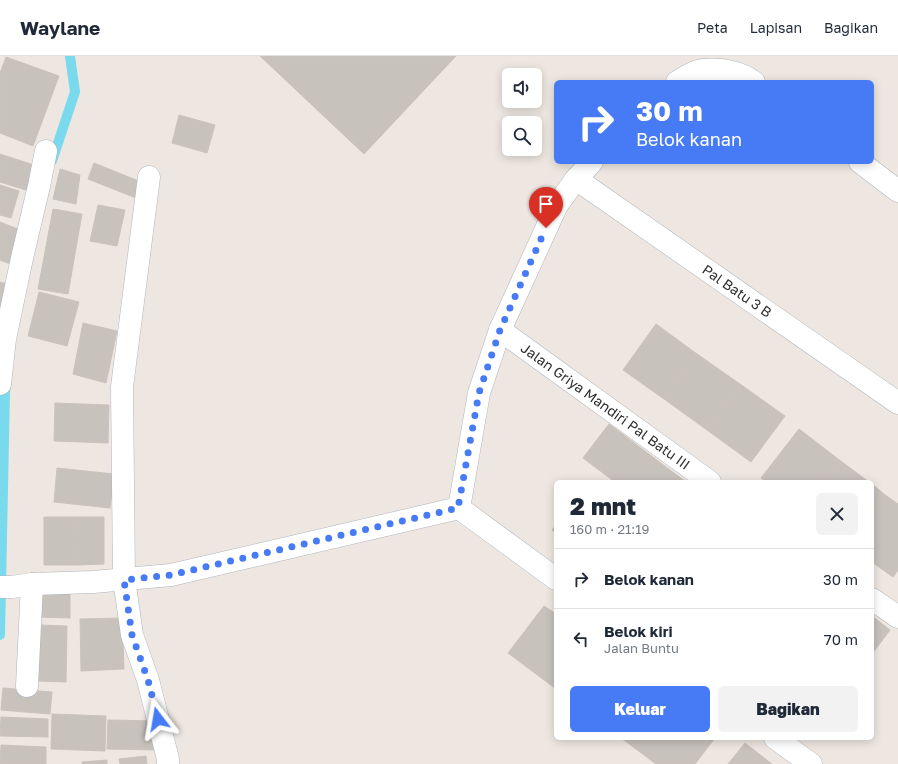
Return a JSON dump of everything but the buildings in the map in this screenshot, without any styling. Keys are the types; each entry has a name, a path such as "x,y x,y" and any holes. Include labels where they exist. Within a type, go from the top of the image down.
{"street":[{"path":"681,80 702,70 732,71 752,80"},
{"path":"0,384 5,339 46,150"},
{"path":"458,508 479,393 500,330 557,205 576,179 590,164"},
{"path":"863,164 898,191"},
{"path":"149,177 122,387 124,580 132,635 148,680 168,764"},
{"name":"Pal Batu 3 B","path":"576,179 898,403"},
{"name":"Jalan Griya Mandiri Pal Batu III","path":"500,330 707,480"},
{"path":"28,686 15,586 124,580 171,575 458,508 554,578"},
{"path":"874,600 898,617"},
{"path":"778,740 811,764"}],"waterway":[{"path":"52,161 75,92 70,56"},
{"path":"0,635 5,391 7,381"}],"route":[{"path":"158,719 148,680 132,635 124,580 171,575 458,508 479,393 500,330 546,228"}]}
